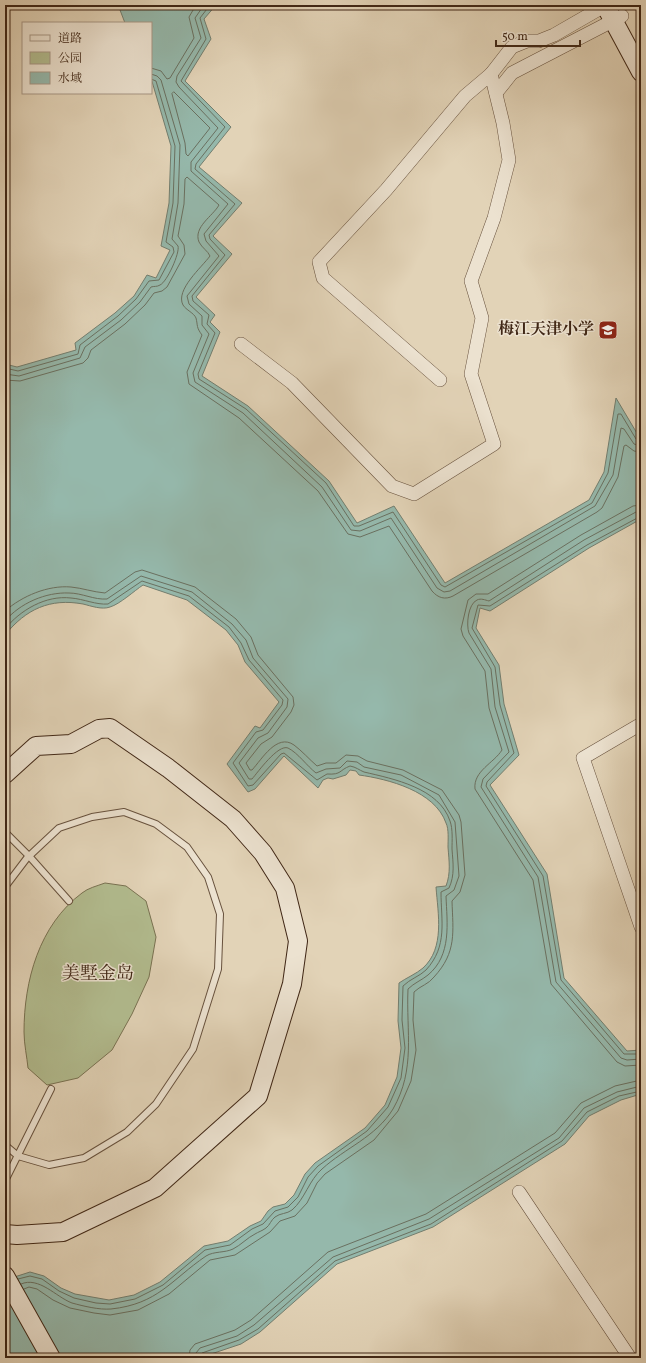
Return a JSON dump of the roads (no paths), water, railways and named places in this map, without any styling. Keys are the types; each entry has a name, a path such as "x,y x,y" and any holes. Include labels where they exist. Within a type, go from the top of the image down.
{"street":[{"path":"611,10 641,50"},
{"path":"611,10 641,72"},
{"path":"440,380 323,278 319,262 386,190 465,96 491,74 512,47 527,41 538,41 611,10"},
{"path":"496,93 512,73 611,10"},
{"path":"241,344 292,383 392,486 414,494 494,444 471,374 482,318 471,281 494,218 509,160 491,74"},
{"path":"641,724 584,758 641,927"},
{"path":"5,774 36,746 71,744 99,729 110,728 168,768 233,819 258,848 285,888 298,941 292,984 258,1096 155,1188 63,1232 17,1235 5,1234"},
{"path":"519,1192 630,1358"},
{"path":"5,1276 51,1358"},
{"path":"636,1358 641,1355"}],"lane":[{"path":"5,887 29,856 59,828 92,817 124,812 156,824 187,847 208,877 220,914 218,969 193,1049 156,1104 127,1132 84,1158 49,1164 18,1156 5,1145"},
{"path":"5,832 29,856 69,902"},
{"path":"5,1181 51,1089"}],"water":[{"path":"121,5 216,5 204,19 211,39 185,81 231,127 199,167 242,203 213,236 232,254 196,297 215,315 210,322 220,332 202,376 248,406 329,481 357,523 394,506 445,583 589,500 604,472 616,398 641,440 641,519 589,548 490,611 480,608 476,628 499,665 504,704 519,755 490,785 547,874 564,978 627,1051 641,1050 641,1094 621,1100 589,1116 565,1144 433,1227 337,1264 260,1332 241,1344 199,1358 5,1358 5,1280 30,1272 44,1276 61,1288 75,1294 109,1300 134,1295 160,1282 204,1246 228,1241 250,1226 261,1221 273,1207 285,1204 294,1195 305,1174 315,1163 365,1128 385,1105 397,1077 401,1048 398,1021 399,983 423,968 435,951 439,919 436,887 446,886 449,872 447,825 440,812 432,803 409,788 383,780 359,775 356,771 350,770 346,775 323,780 318,788 284,756 255,789 248,792 227,764 255,726 260,728 279,702 245,662 238,645 226,630 187,600 143,585 118,603 107,608 71,603 49,604 30,612 21,618 5,635 5,364 17,367 76,350 75,343 115,313 134,296 147,275 156,278 170,250 161,246 169,203 171,146 152,81 152,22 125,22 120,10"}],"place":[{"name":"梅江天津小学","path":"608,330"}],"district":[{"name":"美墅金岛","path":"98,974"}]}
